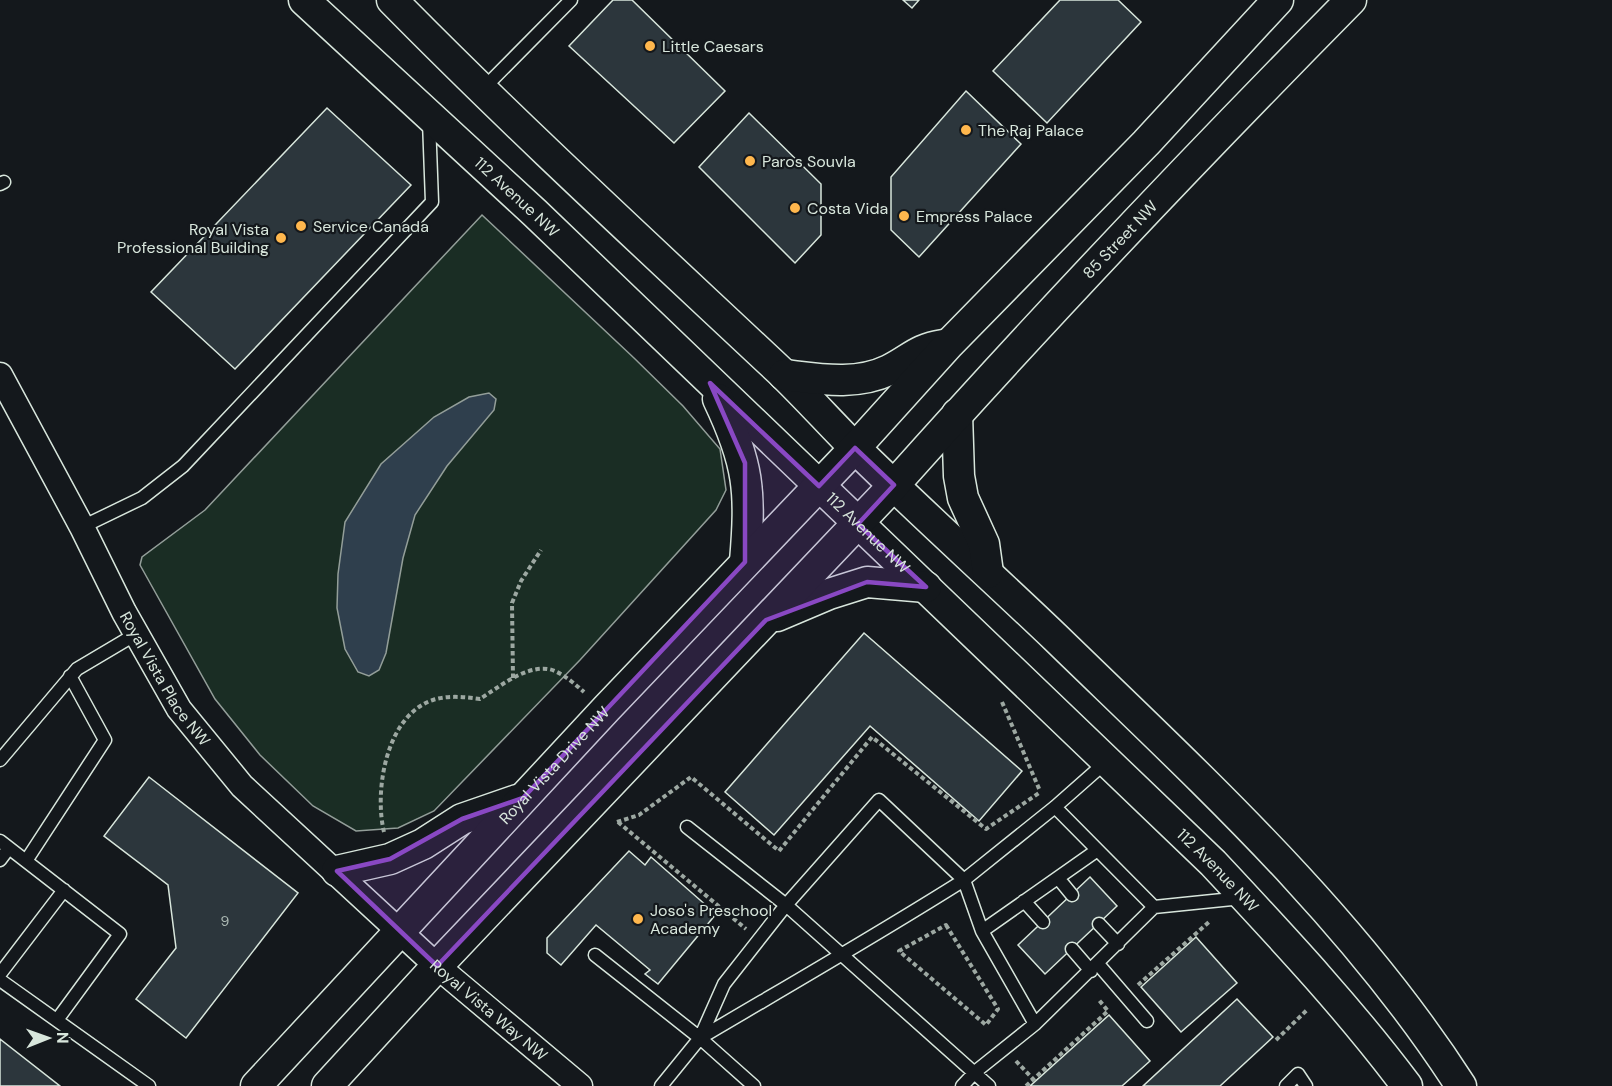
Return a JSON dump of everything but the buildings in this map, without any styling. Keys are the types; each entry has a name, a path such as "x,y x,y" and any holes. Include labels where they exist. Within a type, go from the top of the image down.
{"street":[{"name":"112 Avenue NW","path":"304,0 535,213 1107,761 1246,898 1318,974 1407,1086"},
{"path":"392,0 638,239 784,375 855,448 988,573 1280,857 1375,964 1433,1042 1461,1086"},
{"path":"855,448 949,344 1146,143 1278,0"},
{"name":"85 Street NW","path":"894,485 957,414 1351,0"},
{"path":"784,375 833,381 872,376 904,362 923,348 949,344"},
{"name":"Royal Vista Place NW","path":"0,375 136,634 179,709 242,786 400,929"},
{"path":"710,383 737,438 745,463 748,507 745,562"},
{"path":"957,414 959,476 963,498 984,544 988,573"},
{"name":"Royal Vista Drive NW","path":"256,1086 607,708 855,448"},
{"path":"327,1086 437,966 894,485"},
{"path":"766,620 829,594 867,582 926,587"},
{"path":"337,871 390,859 423,844 462,819 523,798"},
{"name":"Royal Vista Way NW","path":"400,929 437,966 580,1086"}],"lane":[{"path":"483,89 571,0"},
{"path":"82,528 142,498 183,466 432,202 428,114"},
{"path":"0,759 77,669 136,634"},
{"path":"26,861 105,740 70,676"},
{"path":"700,1038 964,880 1055,807 1107,761"},
{"path":"661,1086 700,1038 724,984 786,905 879,800 964,880 982,931 1035,1024"},
{"path":"1055,807 1095,851 1154,907"},
{"path":"687,827 786,905 989,1086"},
{"path":"0,860 4,844 120,934 57,1020"},
{"path":"982,931 1095,851"},
{"path":"1058,878 1072,895"},
{"path":"0,974 64,890"},
{"path":"962,1086 975,1072 1035,1024 1154,907 1246,898"},
{"path":"1024,901 1043,922"},
{"path":"1099,924 1118,944"},
{"path":"1072,949 1147,1020"},
{"path":"595,955 700,1038 754,1086"},
{"path":"0,980 149,1086"},
{"path":"1286,1086 1298,1074 1306,1086"}],"path":[{"path":"513,678 512,603 521,581 541,550"},
{"path":"390,859 379,811 380,785 397,732 411,715 432,700 456,697 480,699 513,678 544,668 557,672 607,708"},
{"path":"1002,702 1040,791"},
{"path":"759,940 617,822 639,814 691,777 779,851 872,737 986,829 1046,788"},
{"path":"1138,985 1218,913"},
{"path":"986,1025 998,1009 946,925 899,951 991,1031"},
{"path":"1026,1086 1108,1011 1100,1000"},
{"path":"1276,1041 1308,1008"},
{"path":"1015,1061 1033,1079"}],"highlighted area":[{"path":"710,383 819,486 855,448 894,485 858,524 926,587 867,582 766,620 437,966 337,871 390,859 462,819 523,798 745,562 745,463"}],"green space":[{"path":"482,215 683,406 720,449 726,490 716,510 580,660 434,811 398,828 356,831 313,806 260,755 215,699 140,565 142,557 205,510"}],"water":[{"path":"489,393 496,399 494,410 447,466 415,515 403,558 386,653 379,670 369,676 358,672 345,649 337,608 338,574 345,522 381,464 434,417 469,397"}],"place":[{"name":"Little Caesars","path":"650,46"},
{"name":"The Raj Palace","path":"966,130"},
{"name":"Paros Souvla","path":"750,161"},
{"name":"Costa Vida","path":"795,208"},
{"name":"Empress Palace","path":"904,216"},
{"name":"Service Canada","path":"301,226"},
{"name":"Royal Vista Professional Building","path":"281,238"},
{"name":"Joso's Preschool Academy","path":"638,919"}]}
